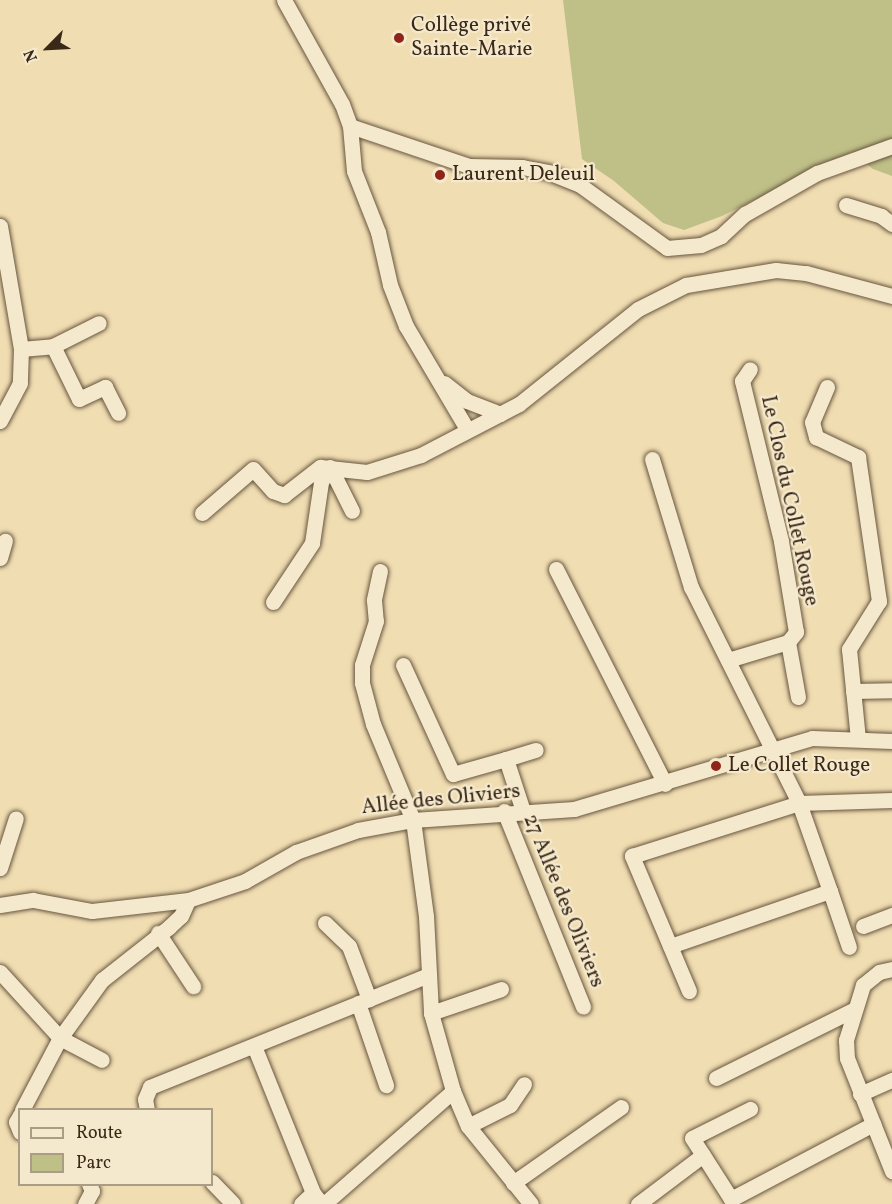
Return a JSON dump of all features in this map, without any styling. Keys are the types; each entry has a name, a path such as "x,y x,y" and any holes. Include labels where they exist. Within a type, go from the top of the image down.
{"street":[{"path":"284,0 334,86 350,126 354,171 378,232 390,285 406,326 466,429"},
{"path":"350,126 469,166 548,172 580,185 667,248 701,245 722,237 745,214 817,173 890,147"},
{"path":"846,205 881,216 892,224"},
{"path":"0,226 21,349 20,383 0,421"},
{"path":"202,513 253,469 273,491 284,495 320,467 384,470 421,455 466,429 501,414 540,389 638,309 686,285 776,270 806,273 892,296"},
{"path":"21,349 53,346 99,323"},
{"path":"53,346 79,399 105,387 118,413"},
{"name":"Le Clos du Collet Rouge","path":"750,369 742,381 781,541 796,632 788,642 798,697"},
{"path":"437,376 467,401 501,414"},
{"path":"827,387 812,422 816,436 858,457 879,601 849,649 858,739"},
{"path":"652,459 691,587 799,803 849,947"},
{"path":"330,467 352,511"},
{"path":"273,602 312,543 321,482 330,467"},
{"path":"0,558 5,541"},
{"path":"556,569 665,784"},
{"path":"380,571 374,600 376,621 362,665 362,683 373,724 413,820 426,916 431,1013 453,1091 468,1126 531,1204"},
{"path":"728,660 788,642"},
{"path":"403,665 453,774 536,750"},
{"path":"853,691 892,690"},
{"name":"Allée des Oliviers","path":"0,905 33,900 92,911 188,900 245,881 296,852 347,833 413,820 513,811 574,809 665,784 771,747 812,738 892,741"},
{"path":"506,759 513,811 587,1006"},
{"path":"689,991 632,856 799,803 892,800"},
{"path":"0,868 16,818"},
{"path":"670,946 830,891"},
{"path":"23,1108 60,1038 102,980 181,916 188,900"},
{"path":"155,904 160,924 158,933 193,986"},
{"path":"863,926 892,915"},
{"path":"325,923 349,946 386,1085"},
{"path":"892,969 879,972 863,985 853,1010 846,1040 847,1058 892,1171"},
{"path":"0,972 60,1038 102,1060"},
{"path":"147,1108 145,1099 150,1087 428,975"},
{"path":"431,1013 501,989"},
{"path":"716,1078 853,1010"},
{"path":"254,1046 320,1200"},
{"path":"860,1094 892,1080"},
{"path":"468,1126 510,1105 524,1084"},
{"path":"301,1204 337,1193 453,1091"},
{"path":"513,1183 621,1107"},
{"path":"750,1109 692,1138 732,1201 873,1124"},
{"path":"638,1204 704,1155"},
{"path":"213,1183 233,1204"},
{"path":"85,1204 92,1191 90,1186"},
{"path":"337,1193 348,1204"}],"green space":[{"path":"563,0 892,0 892,176 873,169 852,152 722,216 684,230 663,223 614,181 582,159"}],"place":[{"name":"Collège privé Sainte-Marie","path":"399,38"},
{"name":"Laurent Deleuil","path":"440,175"},
{"name":"Le Collet Rouge","path":"716,766"}]}
